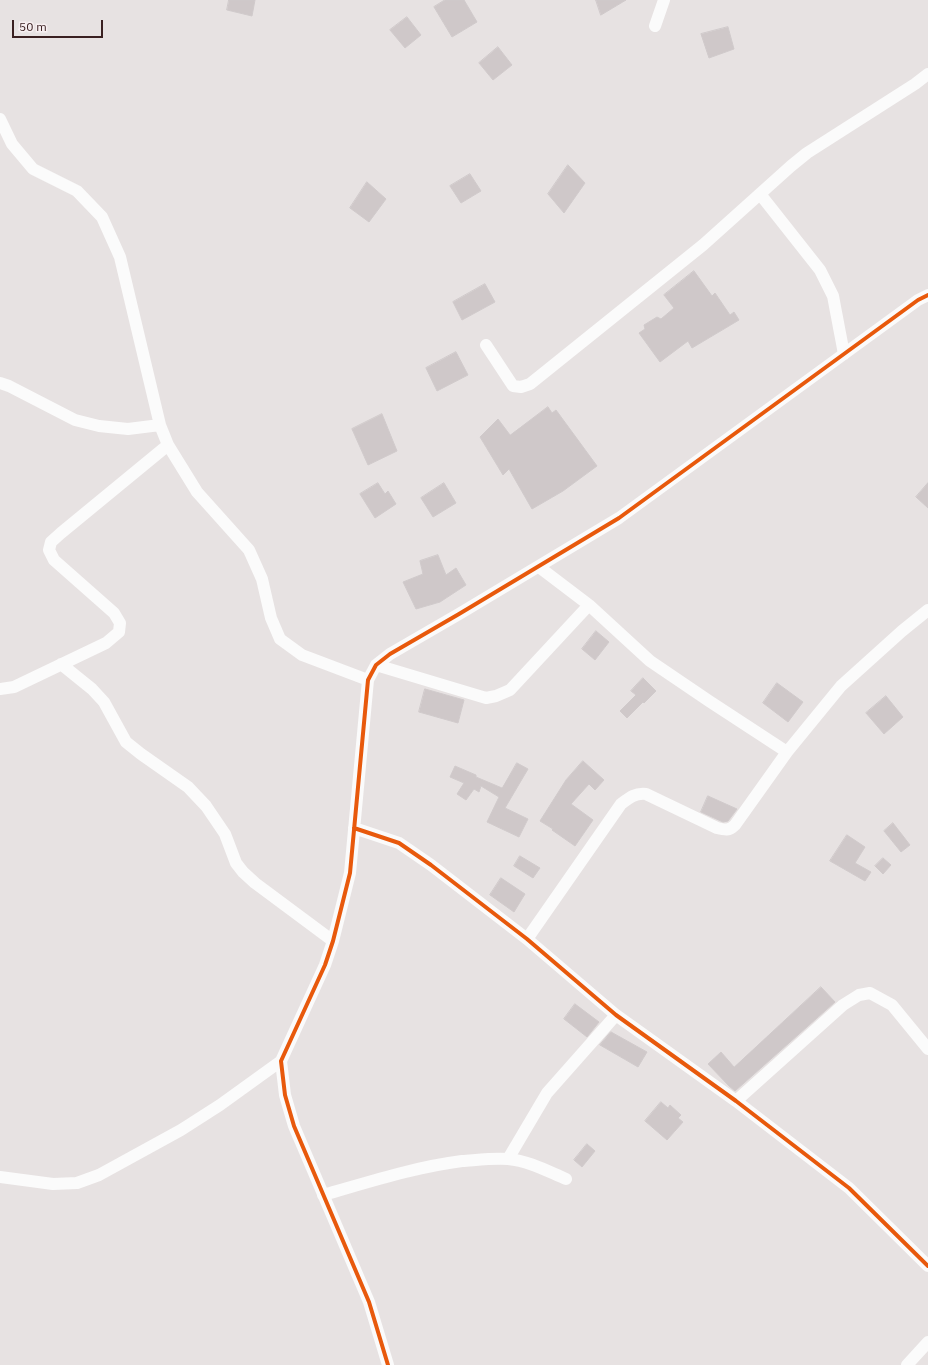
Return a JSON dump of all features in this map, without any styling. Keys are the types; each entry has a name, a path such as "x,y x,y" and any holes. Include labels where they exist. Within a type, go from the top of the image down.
{"street":[{"path":"655,26 664,0"},
{"path":"486,345 513,386 521,387 530,384 703,245 807,153 915,84 928,74"},
{"path":"0,119 12,144 32,169 77,191 102,217 120,257 160,425 168,445 197,492 249,550 262,579 271,618 280,640 302,655 368,680"},
{"path":"760,194 820,270 833,296 844,354"},
{"path":"0,1177 53,1184 77,1183 99,1175 181,1130 220,1105 281,1061 325,965 333,941 350,873 368,680 376,665 390,654 619,518 918,300 928,296"},
{"path":"0,383 9,386 75,420 99,426 128,429 160,425"},
{"path":"0,689 14,687 106,642 119,632 120,623 114,614 54,560 49,550 51,542 168,445"},
{"path":"539,566 589,605 650,661 787,752"},
{"path":"376,665 486,698 496,696 510,690 589,605"},
{"path":"527,938 621,804 632,796 639,793 646,794 717,828 726,831 730,830 787,752 841,686 902,631 928,610"},
{"path":"62,664 92,688 104,702 126,742 146,758 188,787 206,806 224,834 236,863 243,872 255,883 333,941"},
{"path":"354,828 399,843 431,865 527,938 616,1015 736,1101 849,1188 928,1266"},
{"path":"736,1101 842,1005 859,995 870,993 892,1005 928,1049"},
{"path":"508,1159 547,1093 616,1015"},
{"path":"281,1061 285,1095 294,1126 369,1302 388,1365"},
{"path":"323,1195 407,1172 479,1159 508,1159 530,1164 566,1179"},
{"path":"907,1365 928,1342"}],"building":[{"path":"229,0 255,0 252,16 227,10"},
{"path":"445,0 464,0 477,22 452,37 434,7"},
{"path":"596,0 626,0 601,15"},
{"path":"407,17 421,35 405,48 390,30"},
{"path":"728,27 734,49 709,58 701,34"},
{"path":"498,47 512,65 493,80 479,63"},
{"path":"568,165 585,183 564,213 548,194"},
{"path":"470,174 481,191 461,203 450,186"},
{"path":"367,182 386,199 369,222 350,208"},
{"path":"694,271 712,296 715,293 730,315 734,312 739,320 692,348 688,341 660,362 639,333 645,329 644,325 657,317 661,319 674,308 664,295"},
{"path":"485,284 495,302 462,320 453,302"},
{"path":"456,352 468,375 437,391 426,368"},
{"path":"548,407 552,413 556,410 597,466 563,491 532,509 509,469 503,475 480,437 498,419 510,435"},
{"path":"382,414 397,451 368,465 352,429"},
{"path":"378,483 385,494 388,491 396,504 375,518 360,494"},
{"path":"444,483 456,503 433,517 421,498"},
{"path":"928,483 928,508 916,497"},
{"path":"438,555 446,575 456,568 466,585 440,602 416,609 403,582 423,574 420,561"},
{"path":"596,631 609,642 595,660 582,649"},
{"path":"643,678 656,691 627,718 620,711 636,695 631,691"},
{"path":"777,683 803,702 788,722 763,703"},
{"path":"425,689 464,700 458,723 419,712"},
{"path":"886,696 903,717 884,734 866,713"},
{"path":"583,761 604,780 595,790 589,784 571,804 593,820 575,846 540,821 566,780"},
{"path":"517,763 528,769 505,808 528,819 519,837 487,822 499,797 481,786 479,792 474,789 466,800 457,794 464,783 450,777 455,766 502,788"},
{"path":"708,796 737,809 728,821 723,822 701,812"},
{"path":"893,823 910,845 901,852 884,831"},
{"path":"847,835 865,847 855,863 871,872 865,881 830,861"},
{"path":"520,856 540,868 533,878 514,866"},
{"path":"883,858 891,865 883,874 875,866"},
{"path":"501,878 525,894 514,912 490,895"},
{"path":"821,987 835,1002 735,1091 708,1064 721,1052 734,1067"},
{"path":"575,1004 599,1022 587,1037 564,1019"},
{"path":"611,1032 647,1052 638,1067 600,1045"},
{"path":"661,1102 668,1108 670,1105 681,1115 678,1118 683,1122 667,1140 645,1121"},
{"path":"587,1144 595,1151 582,1167 574,1160"}],"cycle path":[{"path":"388,1365 369,1302 294,1126 285,1095 281,1061 325,965 333,941 350,873 368,680 376,665 390,654 619,518 918,300 928,295"},
{"path":"354,828 399,843 431,865 527,939 616,1015 736,1101 849,1188 928,1266"}]}
